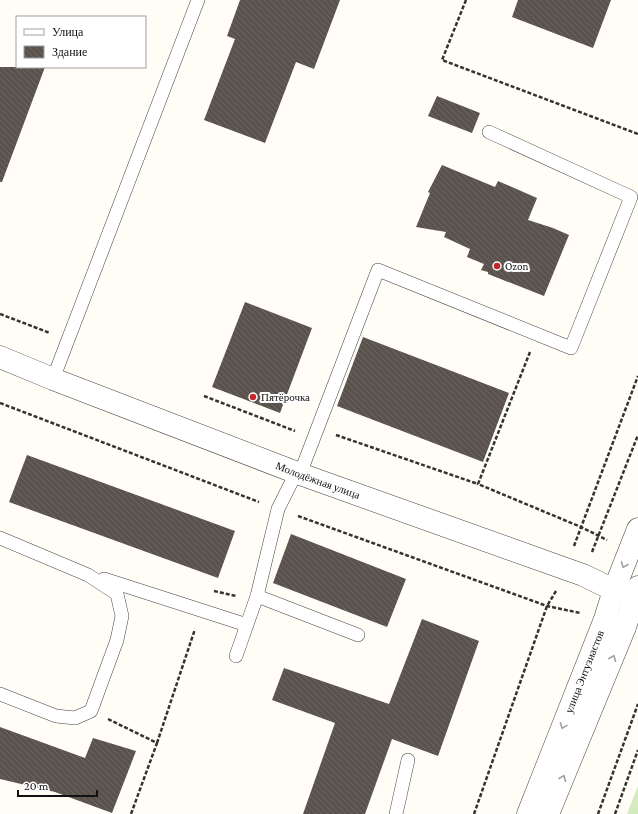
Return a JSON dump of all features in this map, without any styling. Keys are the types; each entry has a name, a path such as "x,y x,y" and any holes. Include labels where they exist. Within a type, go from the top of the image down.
{"street":[{"name":"Молодёжная улица","path":"0,357 298,474 574,572 614,590 637,594"},
{"name":"улица Энтузиастов","path":"528,814 605,619 614,590 638,529"},
{"path":"548,814 625,627 637,594"}],"lane":[{"path":"53,379 198,0"},
{"path":"236,656 257,596 278,509 298,474 318,429 378,270 571,348 631,197 489,132"},
{"path":"0,538 88,575 247,625"},
{"path":"0,694 56,716 75,718 91,711 117,640 122,616 117,594 88,575"},
{"path":"257,596 358,635"},
{"path":"396,814 408,760"}],"path":[{"path":"466,0 442,60 638,134"},
{"path":"0,314 68,339"},
{"path":"478,484 537,335"},
{"path":"574,572 581,527 638,376"},
{"path":"204,396 302,434 318,429 478,484 581,527 629,551"},
{"path":"0,403 278,509 547,606 605,619"},
{"path":"474,814 547,606 574,572 598,536 638,435"},
{"path":"131,814 209,590 232,595 257,596"},
{"path":"598,814 638,704"},
{"path":"91,711 156,743"},
{"path":"615,814 638,750"}],"green space":[{"path":"638,786 638,814 627,814"}],"building":[{"path":"240,0 340,0 314,69 296,62 265,143 204,120 235,39 227,36"},
{"path":"518,0 611,0 593,48 512,17"},
{"path":"0,67 45,68 2,182 0,182"},
{"path":"437,96 480,113 472,133 428,116"},
{"path":"442,165 495,187 498,181 537,198 528,220 569,235 544,296 481,270 484,264 467,257 470,249 444,237 446,232 416,227 430,193 428,192"},
{"path":"245,302 312,328 280,413 212,387"},
{"path":"363,337 509,393 483,462 337,406"},
{"path":"27,455 235,531 218,578 9,502"},
{"path":"291,534 406,579 387,627 273,583"},
{"path":"422,619 479,641 438,756 392,739 365,814 303,814 335,723 272,700 284,668 389,704"},
{"path":"0,727 85,758 93,738 136,751 112,813 55,792 0,779"}],"place":[{"name":"Ozon","path":"497,266"},
{"name":"Пятёрочка","path":"253,397"}]}
